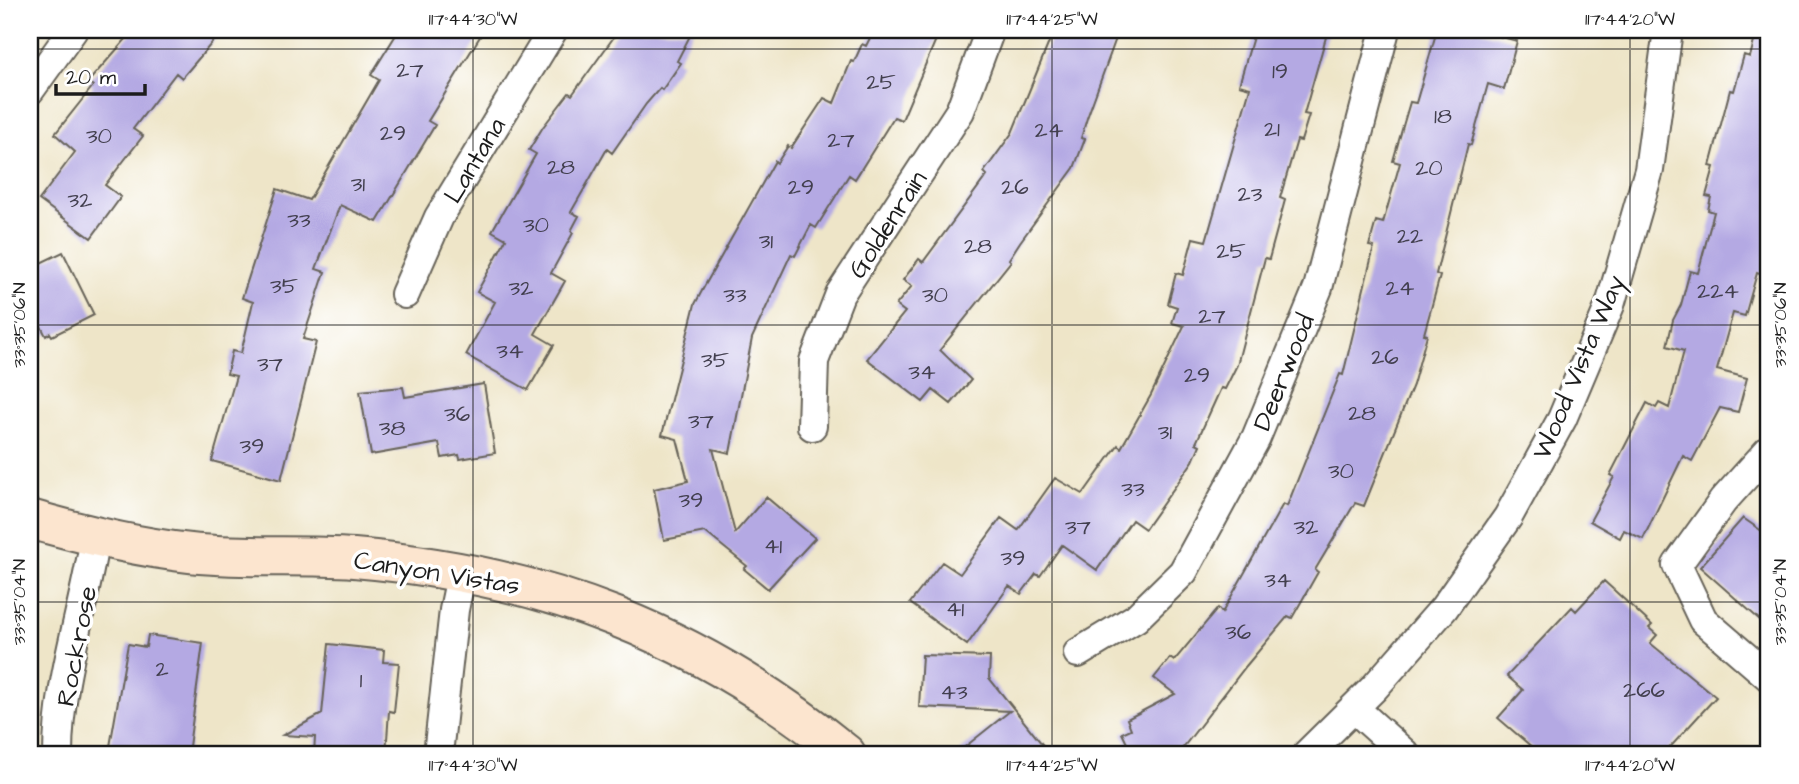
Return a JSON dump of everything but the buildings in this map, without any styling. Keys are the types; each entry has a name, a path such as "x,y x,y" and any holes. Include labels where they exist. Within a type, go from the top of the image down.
{"street":[{"path":"30,90 73,30"},
{"name":"Lantana","path":"405,295 439,217 553,30"},
{"name":"Goldenrain","path":"813,426 814,361 840,294 960,111 990,30"},
{"name":"Deerwood","path":"1079,653 1136,618 1183,572 1256,438 1318,288 1385,30"},
{"name":"Wood Vista Way","path":"1320,750 1444,608 1508,517 1562,419 1610,305 1649,170 1668,30"},
{"path":"1769,450 1723,501 1677,565 1703,620 1769,677"},
{"name":"Canyon Vistas","path":"30,519 95,537 191,553 352,558 461,570 542,589 630,622 727,669 789,708 845,754"},
{"name":"Rockrose","path":"58,754 69,657 89,576 95,537"},
{"path":"438,754 461,570"},
{"path":"1354,708 1405,754"}]}
